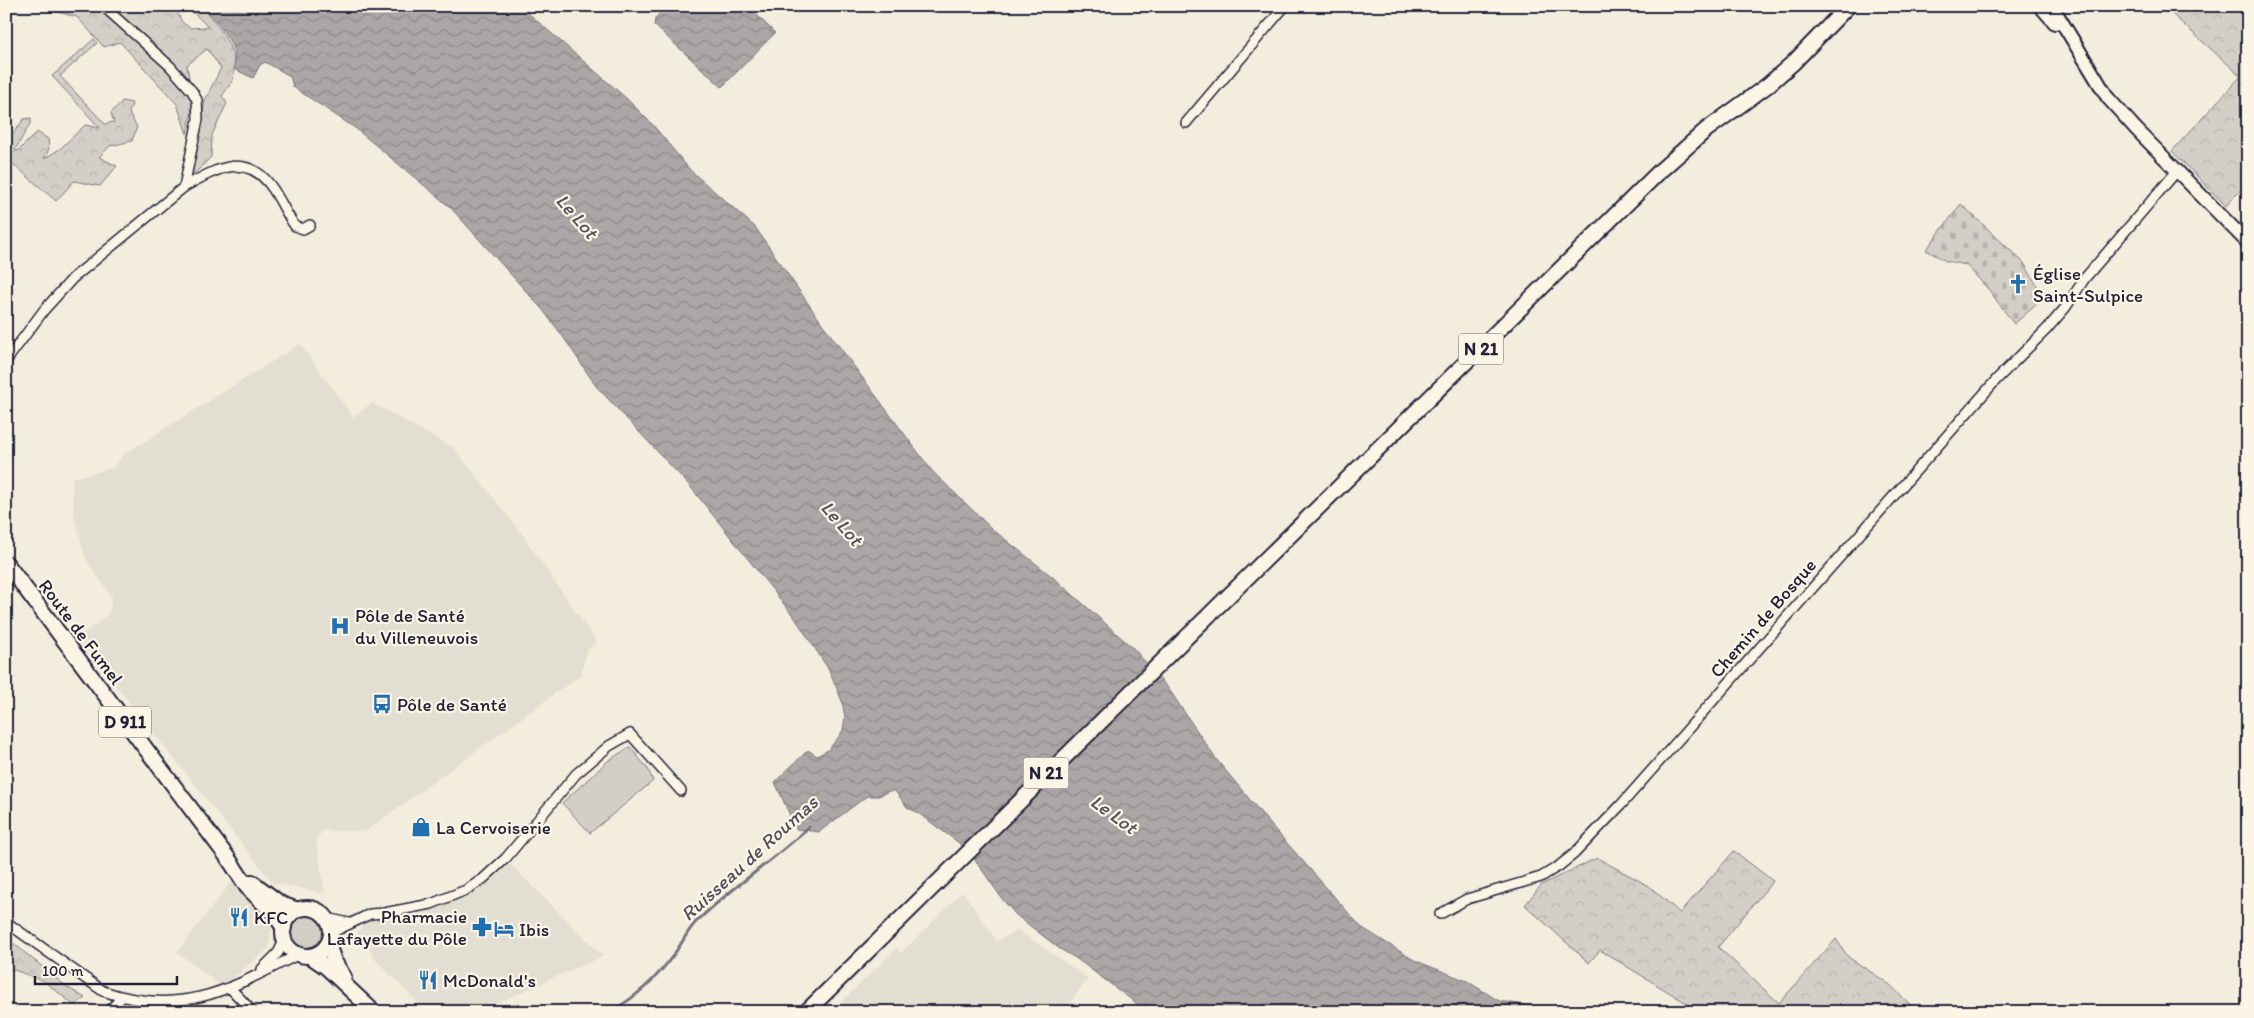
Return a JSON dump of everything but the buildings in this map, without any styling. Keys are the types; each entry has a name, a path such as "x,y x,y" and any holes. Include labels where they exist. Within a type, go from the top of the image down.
{"main road":[{"name":"N 21","path":"1815,41 1838,6"},
{"name":"N 21","path":"806,1012 1661,170 1706,130 1774,79 1815,41 1848,6"},
{"path":"2040,6 2076,48"},
{"path":"2052,6 2108,98 2248,243"},
{"name":"Route de Fumel","path":"6,563 248,888 274,914 284,934"},
{"name":"Route de Fumel","path":"234,868 281,904 298,910"},
{"path":"354,992 334,961 326,918 317,910 305,908 291,914 284,934 289,947 326,967 374,1012"},
{"path":"304,955 320,952 329,939"}],"street":[{"path":"103,6 170,66 194,95 198,119 184,187"},
{"path":"1186,123 1285,6"},
{"path":"6,361 44,310 73,278 184,187 215,169 224,167 246,168 266,180 295,226 304,229 310,225"},
{"name":"Chemin de Bosque","path":"1440,914 1467,899 1540,877 1574,854 1620,806 1996,379 2046,330 2066,307 2074,293 2177,171"},
{"path":"329,939 349,923 370,914 431,904 466,890 483,880 506,858 576,774 610,746 630,734 681,791"},
{"path":"326,918 349,923"},
{"path":"6,922 90,982 120,999 141,1003 190,1004 232,990 250,978 278,954 284,934"},
{"path":"250,978 304,955"},
{"path":"232,990 253,1012"},
{"path":"109,1012 120,999"}],"shaded area":[{"name":"Pôle de Santé du Villeneuvois","path":"300,344 353,417 372,403 454,448 521,533 597,642 587,650 581,675 366,831 322,831 316,840 325,893 273,883 78,638 109,614 112,597 85,556 74,516 72,478 113,468 123,455"},
{"path":"510,864 603,956 477,1012 427,1012 374,958 366,943 356,933 372,917 412,916 459,899 494,879"},
{"path":"232,881 269,923 272,929 268,949 222,987 177,952"},
{"path":"963,892 997,941 1018,930 1088,978 1064,1012 831,1012 897,948 901,953"}],"green space":[{"path":"43,6 174,6 182,22 190,28 208,27 187,6 201,6 215,21 231,49 234,69 233,79 222,96 227,103 212,135 211,157 191,177 205,100 221,68 207,49 187,65 193,105 187,134 177,104 120,42 104,47 77,17 46,9"},
{"path":"2163,6 2248,6 2248,182 2226,206 2172,151 2241,76"},
{"path":"94,39 97,43 60,76 105,124 114,122 111,113 122,101 132,103 129,113 137,127 132,141 110,146 99,157 117,166 100,186 74,181 56,201 6,158 6,129 11,136 24,119 31,118 31,122 15,150 18,151 37,132 48,139 49,149 44,159 61,148 85,125 100,128 52,76"},
{"path":"1961,204 2024,263 2044,298 2014,324 1989,290 1966,265 1946,261 1926,250"},
{"path":"630,747 648,769 653,781 590,833 562,803 609,760"},
{"path":"1734,851 1773,881 1718,947 1779,1003 1836,939 1848,957 1889,984 1918,1012 1701,1012 1600,950 1589,963 1525,905 1541,885 1597,858 1649,886 1680,913"},
{"path":"308,914 320,920 326,932 320,944 308,950 296,944 290,932 296,920"},
{"path":"13,943 67,987 85,998 74,1005 44,981 6,967"}],"water":[{"name":"Le Lot","path":"203,6 520,6 626,98 653,125 690,170 755,227 821,322 932,471 992,529 1054,578 1134,649 1168,688 1216,759 1361,927 1414,960 1467,981 1499,1001 1545,1008 1550,1012 1148,1012 1016,915 1003,900 973,857 959,843 907,807 895,791 889,791 879,796 867,796 819,832 796,829 775,782 808,750 817,756 828,750 843,730 845,717 842,701 829,670 795,618 689,485 596,386 542,309 450,207 355,128 293,87 290,76 265,62 260,65 253,78 234,69 235,60 230,42 221,27"},
{"path":"665,6 748,6 775,33 722,87 654,25 655,19"}],"waterway":[{"name":"Ruisseau de Roumas","path":"610,1012 637,994 653,979 668,963 696,922 809,827"}],"place":[{"name":"Église Saint-Sulpice","path":"2018,284"},
{"name":"Pôle de Santé du Villeneuvois","path":"340,626"},
{"name":"Pôle de Santé","path":"382,704"},
{"name":"La Cervoiserie","path":"421,827"},
{"name":"KFC","path":"239,917"},
{"name":"Pharmacie Lafayette du Pôle","path":"482,927"},
{"name":"Ibis","path":"504,929"},
{"name":"McDonald's","path":"428,980"}]}
